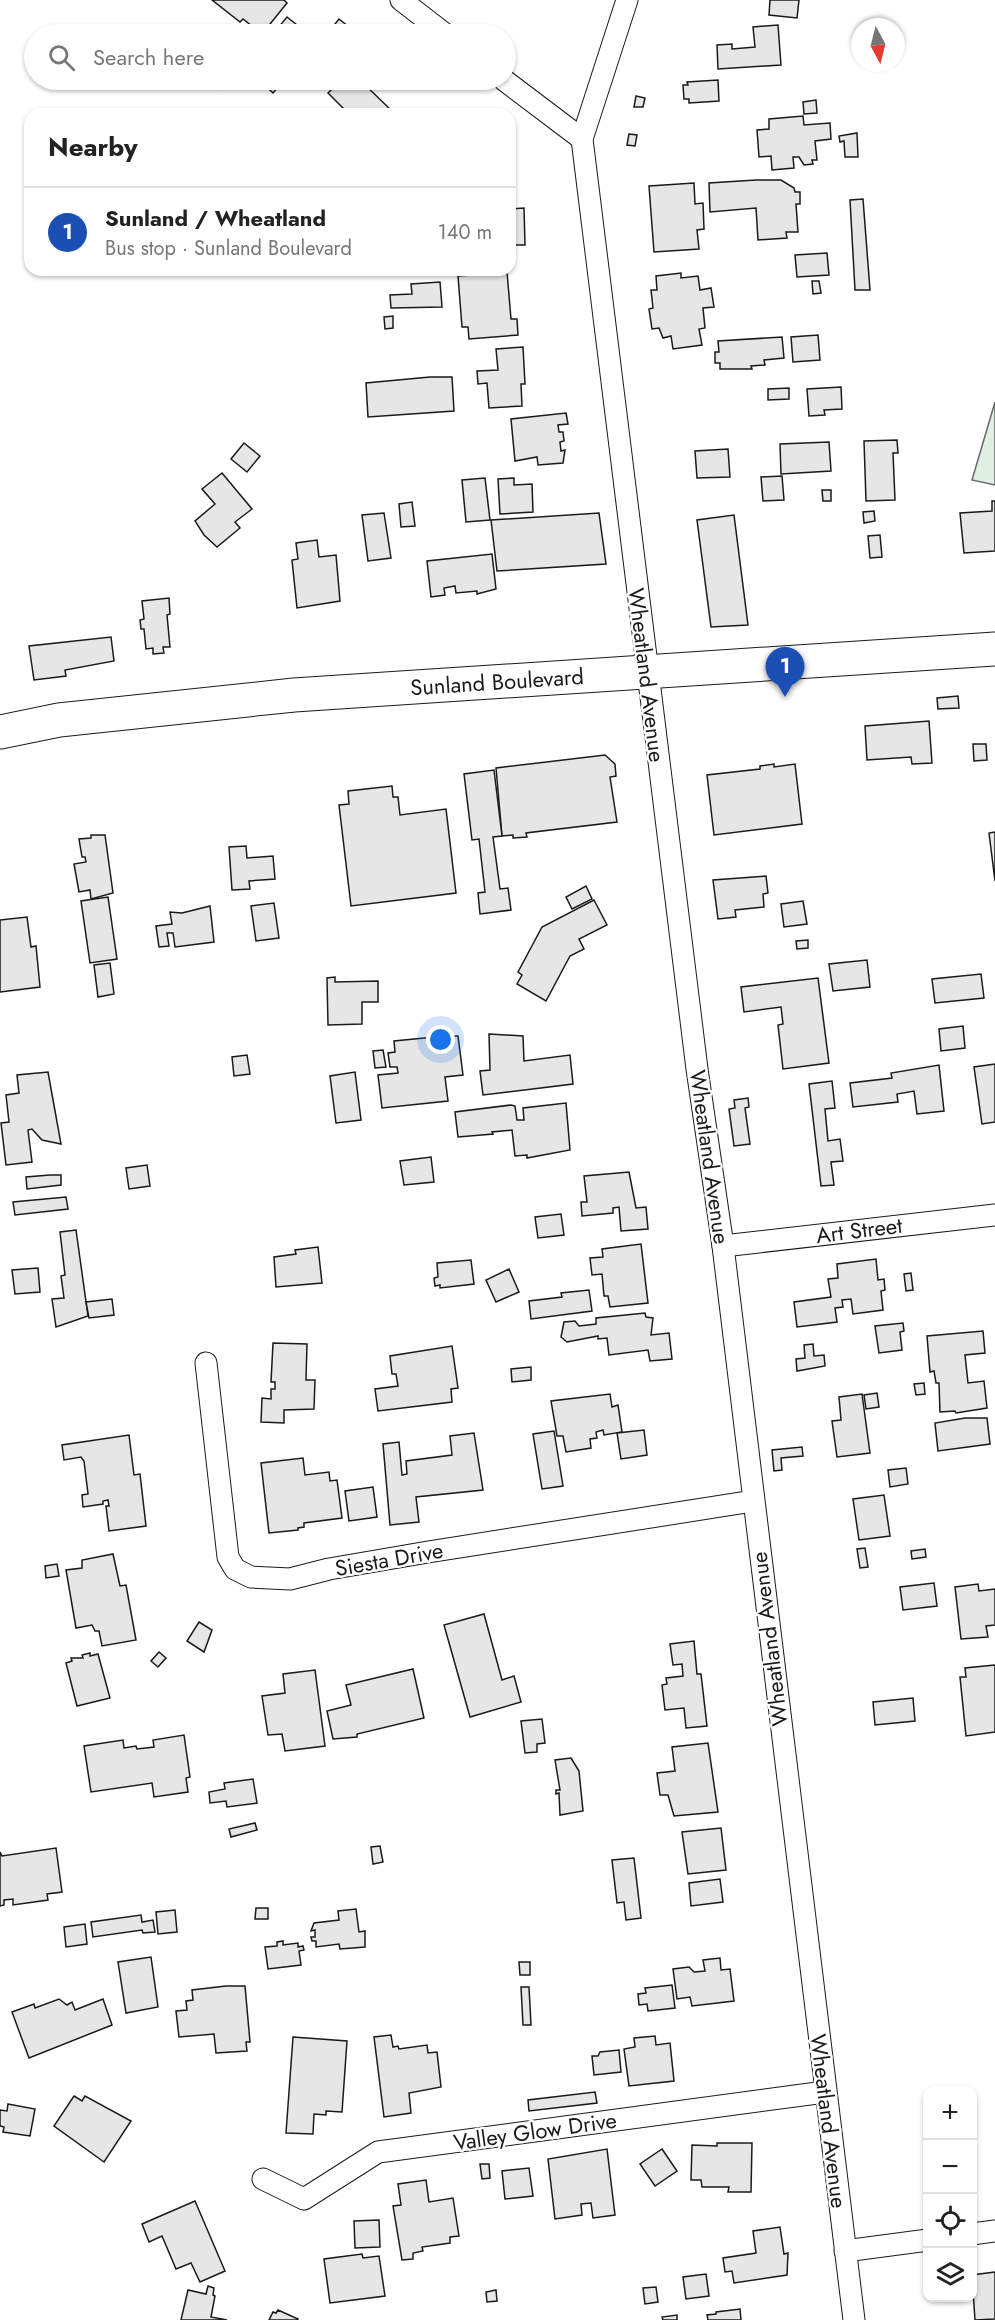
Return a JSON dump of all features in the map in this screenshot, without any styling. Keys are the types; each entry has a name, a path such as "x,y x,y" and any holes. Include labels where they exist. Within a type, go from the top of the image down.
{"main road":[{"name":"Sunland Boulevard","path":"0,732 76,718 294,695 995,649"}],"street":[{"path":"401,0 432,24"},
{"name":"Wheatland Avenue","path":"627,0 582,139 697,1069 723,1246 854,2320"},
{"path":"516,89 582,139"},
{"name":"Art Street","path":"723,1246 995,1215"},
{"name":"Siesta Drive","path":"206,1363 228,1557 235,1569 251,1577 290,1579 328,1569 428,1552 753,1502"},
{"name":"Valley Glow Drive","path":"263,2179 304,2199 378,2152 825,2092"},
{"path":"977,2233 995,2231"},
{"path":"845,2251 923,2241"}],"green space":[{"path":"995,402 995,485 972,480"}],"building":[{"path":"212,0 284,0 287,3 270,24 249,24 243,19 240,22"},
{"path":"770,0 799,0 797,18 769,15"},
{"path":"287,17 296,24 281,24"},
{"path":"339,19 345,24 335,24"},
{"path":"778,25 781,65 718,69 717,45 732,44 732,49 755,47 753,27"},
{"path":"718,80 719,101 689,103 689,99 684,99 683,85 688,85 687,82"},
{"path":"331,90 370,90 389,108 343,108 328,93"},
{"path":"636,96 645,98 643,107 634,107"},
{"path":"816,100 817,113 804,114 803,102"},
{"path":"803,116 804,125 830,123 831,139 815,141 817,160 812,160 813,164 804,165 799,157 793,157 794,168 772,170 771,156 759,157 757,130 769,129 769,119"},
{"path":"857,133 858,157 845,157 844,141 840,142 839,136"},
{"path":"629,134 637,135 635,146 627,145"},
{"path":"781,180 794,188 795,192 800,192 800,204 796,204 798,232 786,232 787,238 758,240 756,208 710,212 709,183"},
{"path":"694,183 695,204 703,203 704,229 697,230 699,249 654,252 649,186"},
{"path":"863,199 870,290 855,290 850,200"},
{"path":"524,208 525,245 516,245 516,209"},
{"path":"827,253 829,275 797,277 795,255"},
{"path":"681,273 681,278 698,276 700,290 711,288 714,307 703,308 705,328 699,329 702,345 673,349 671,336 663,338 659,328 652,329 649,309 653,308 651,290 657,290 656,276"},
{"path":"458,276 507,276 511,319 517,319 518,335 469,339 468,327 462,327"},
{"path":"812,281 819,281 821,293 813,294"},
{"path":"440,282 442,307 391,308 390,295 412,294 411,284"},
{"path":"393,316 393,328 385,329 384,317"},
{"path":"818,335 820,360 793,362 791,337"},
{"path":"782,337 784,358 764,360 765,365 751,366 752,369 720,369 720,363 715,363 715,352 719,352 718,341"},
{"path":"523,347 525,384 521,384 522,406 489,408 487,383 478,384 477,371 498,370 496,349"},
{"path":"452,377 454,411 368,417 366,383"},
{"path":"841,387 842,409 824,410 825,415 809,416 807,389"},
{"path":"789,388 789,399 768,400 768,389"},
{"path":"566,413 568,424 558,425 559,432 563,432 564,441 560,442 561,451 565,450 563,463 538,465 537,457 515,461 511,419"},
{"path":"897,440 898,453 893,453 895,500 866,501 864,441"},
{"path":"829,442 831,471 781,474 780,444"},
{"path":"244,443 260,456 247,472 231,459"},
{"path":"728,449 730,477 697,478 695,451"},
{"path":"222,473 252,509 235,522 240,528 217,547 204,535 195,521 215,504 202,489"},
{"path":"782,476 784,500 763,501 761,477"},
{"path":"485,478 490,520 466,522 462,480"},
{"path":"514,478 514,485 532,484 533,512 500,514 498,479"},
{"path":"822,490 831,490 831,501 823,501"},
{"path":"992,501 995,501 995,551 964,553 960,513 992,511"},
{"path":"412,502 415,526 401,527 399,504"},
{"path":"874,511 875,521 864,523 863,512"},
{"path":"384,513 391,558 368,561 362,515"},
{"path":"599,513 606,564 497,571 491,520"},
{"path":"734,515 748,625 711,627 697,520"},
{"path":"880,535 882,557 870,558 868,536"},
{"path":"317,540 319,557 336,555 340,601 297,608 292,560 298,559 296,543"},
{"path":"492,554 496,589 477,594 477,591 456,593 455,586 444,588 445,595 431,597 427,561"},
{"path":"169,598 170,614 167,615 170,647 163,647 164,653 153,654 153,648 146,649 144,629 141,629 140,620 144,619 142,601"},
{"path":"111,637 114,661 65,670 66,676 34,680 29,646"},
{"path":"958,696 959,708 938,709 937,698"},
{"path":"929,721 932,763 912,764 911,757 867,760 865,726"},
{"path":"973,744 986,744 987,760 974,761"},
{"path":"605,755 615,764 616,776 610,777 617,822 526,833 527,837 502,836 496,768"},
{"path":"774,764 774,767 795,764 802,824 714,835 707,775 760,769 760,766"},
{"path":"494,770 502,836 493,837 500,889 508,888 511,910 480,914 478,893 485,892 479,839 472,840 464,774"},
{"path":"392,786 393,797 398,797 400,815 446,809 456,893 351,906 339,805 349,804 348,791"},
{"path":"995,832 995,881 989,833"},
{"path":"91,835 105,835 113,893 91,899 90,890 79,892 74,864 86,862 85,857 82,857 79,839 91,838"},
{"path":"246,846 247,858 273,856 275,879 249,881 250,889 232,890 229,847"},
{"path":"766,876 768,893 763,894 764,907 735,910 736,917 718,919 713,880"},
{"path":"586,886 592,899 572,909 566,897"},
{"path":"108,897 117,959 90,963 81,901"},
{"path":"594,900 607,925 579,939 584,949 570,956 546,1001 517,984 522,975 518,972 542,927"},
{"path":"803,901 807,924 784,927 781,904"},
{"path":"274,903 279,938 256,941 251,906"},
{"path":"210,906 214,942 175,947 173,933 167,933 169,946 159,947 156,926 172,924 170,912 182,913"},
{"path":"27,917 31,947 36,946 40,987 0,992 0,920"},
{"path":"808,940 808,948 797,949 796,941"},
{"path":"867,960 870,987 833,991 829,964"},
{"path":"110,963 114,994 98,997 94,965"},
{"path":"981,974 984,998 935,1003 932,979"},
{"path":"335,977 335,982 378,981 378,1002 362,1002 362,1024 328,1025 327,978"},
{"path":"818,978 829,1063 783,1069 778,1025 783,1024 781,1007 744,1012 741,987"},
{"path":"963,1026 965,1048 941,1051 939,1029"},
{"path":"489,1034 523,1036 524,1061 570,1055 573,1084 483,1095 480,1071 490,1070"},
{"path":"458,1036 463,1075 445,1077 448,1101 382,1108 378,1075 398,1073 397,1067 390,1067 388,1053 395,1052 394,1041"},
{"path":"383,1050 386,1067 375,1068 373,1051"},
{"path":"247,1055 250,1074 234,1076 232,1057"},
{"path":"995,1064 995,1122 982,1124 974,1067"},
{"path":"939,1065 944,1111 917,1114 914,1091 897,1094 898,1102 853,1107 850,1083 892,1078 891,1073"},
{"path":"48,1072 61,1144 42,1140 32,1129 28,1130 32,1162 6,1165 1,1123 9,1122 6,1095 19,1093 17,1075"},
{"path":"355,1072 361,1120 336,1123 330,1076"},
{"path":"832,1081 835,1108 825,1109 828,1141 840,1139 843,1161 831,1162 834,1185 821,1186 809,1084"},
{"path":"748,1098 749,1107 745,1108 750,1144 734,1146 729,1109 735,1108 734,1100"},
{"path":"566,1103 570,1150 527,1158 527,1155 515,1156 512,1130 458,1137 455,1112 511,1105 515,1106 517,1120 524,1120 523,1108"},
{"path":"431,1157 434,1182 404,1185 400,1161"},
{"path":"147,1165 150,1186 129,1189 126,1168"},
{"path":"629,1172 636,1208 646,1207 648,1229 621,1231 619,1207 613,1208 613,1213 582,1216 581,1202 587,1202 584,1176"},
{"path":"61,1175 61,1185 27,1189 26,1177"},
{"path":"66,1197 68,1209 15,1215 13,1202"},
{"path":"561,1214 564,1235 538,1238 535,1217"},
{"path":"76,1230 88,1316 56,1327 52,1299 64,1298 61,1276 65,1275 60,1232"},
{"path":"641,1244 648,1303 610,1307 608,1296 604,1296 602,1274 592,1275 590,1258 603,1257 602,1249"},
{"path":"318,1247 322,1283 276,1287 274,1257 296,1254 295,1250"},
{"path":"876,1259 878,1280 884,1279 885,1290 881,1291 883,1310 853,1314 851,1299 842,1300 843,1307 835,1308 837,1322 797,1327 794,1302 831,1297 828,1279 838,1278 837,1264"},
{"path":"471,1260 474,1284 440,1288 440,1285 435,1286 434,1278 438,1277 437,1263"},
{"path":"38,1268 40,1292 15,1294 12,1270"},
{"path":"509,1269 519,1292 496,1302 486,1280"},
{"path":"911,1273 913,1290 906,1291 904,1274"},
{"path":"589,1290 592,1311 531,1319 529,1301 562,1297 561,1293"},
{"path":"112,1299 114,1315 89,1318 86,1302"},
{"path":"645,1313 646,1317 653,1318 651,1335 669,1333 672,1359 650,1361 648,1350 609,1355 607,1338 598,1339 598,1336 567,1342 561,1337 564,1322 575,1321 579,1326 596,1324 596,1318"},
{"path":"903,1323 904,1331 900,1332 902,1350 879,1353 875,1326"},
{"path":"983,1331 985,1353 965,1355 968,1383 984,1381 987,1408 956,1413 955,1411 940,1412 939,1383 936,1383 934,1371 930,1372 927,1336"},
{"path":"273,1343 307,1344 306,1380 315,1380 314,1409 284,1410 284,1423 261,1422 262,1398 271,1399 271,1389 275,1389 275,1382 271,1382"},
{"path":"813,1344 814,1356 824,1355 825,1366 797,1371 796,1359 805,1358 804,1345"},
{"path":"452,1346 458,1388 451,1389 452,1402 378,1411 375,1389 398,1386 396,1374 392,1374 390,1356"},
{"path":"531,1367 531,1380 512,1382 511,1369"},
{"path":"924,1383 925,1394 916,1395 914,1384"},
{"path":"877,1393 879,1407 866,1409 864,1395"},
{"path":"610,1394 612,1407 618,1405 622,1432 604,1435 603,1430 596,1432 597,1438 590,1439 591,1448 566,1452 563,1436 557,1436 551,1401"},
{"path":"862,1394 870,1453 837,1457 832,1421 841,1420 839,1397"},
{"path":"965,1418 987,1418 990,1444 938,1451 935,1423"},
{"path":"644,1430 647,1455 621,1459 617,1433"},
{"path":"554,1431 563,1486 542,1489 533,1434"},
{"path":"474,1433 483,1490 416,1497 419,1522 390,1525 383,1444 399,1442 402,1475 407,1474 406,1461 452,1455 450,1436"},
{"path":"129,1435 134,1475 140,1474 146,1526 109,1531 106,1506 109,1506 108,1500 103,1501 103,1504 83,1507 82,1495 88,1494 84,1461 81,1457 64,1460 62,1445"},
{"path":"802,1447 803,1456 781,1458 782,1470 774,1471 772,1450"},
{"path":"303,1458 305,1475 329,1472 330,1481 337,1480 342,1518 304,1523 304,1527 298,1530 269,1533 261,1463"},
{"path":"906,1468 908,1484 890,1487 888,1470"},
{"path":"373,1487 377,1517 349,1521 345,1491"},
{"path":"884,1495 890,1536 859,1540 853,1499"},
{"path":"865,1548 868,1567 860,1568 857,1549"},
{"path":"925,1549 926,1557 912,1559 911,1551"},
{"path":"113,1554 120,1586 126,1585 136,1640 102,1646 99,1631 95,1631 92,1625 76,1628 66,1570 82,1568 82,1560"},
{"path":"57,1564 59,1576 46,1578 45,1566"},
{"path":"934,1583 937,1606 903,1610 900,1587"},
{"path":"978,1584 979,1591 995,1589 995,1625 986,1626 988,1637 961,1639 955,1587"},
{"path":"484,1614 502,1680 514,1676 521,1702 470,1717 444,1625"},
{"path":"199,1622 212,1630 204,1652 187,1641"},
{"path":"694,1641 697,1674 701,1674 707,1726 686,1728 684,1708 665,1710 662,1685 667,1684 666,1678 683,1676 682,1664 673,1665 670,1644"},
{"path":"159,1652 166,1658 158,1667 151,1661"},
{"path":"90,1653 90,1656 98,1654 110,1698 77,1706 66,1663 72,1661 71,1658 83,1658 82,1655"},
{"path":"995,1665 995,1732 966,1736 960,1677 966,1677 965,1668"},
{"path":"413,1669 424,1718 357,1734 357,1737 333,1739 327,1711 351,1705 346,1685"},
{"path":"315,1670 325,1746 285,1751 282,1734 268,1735 262,1696 285,1693 283,1674"},
{"path":"913,1698 915,1721 875,1725 873,1702"},
{"path":"542,1719 545,1743 537,1744 537,1752 525,1753 521,1721"},
{"path":"184,1735 190,1777 186,1778 188,1792 154,1797 152,1783 91,1792 84,1746 123,1740 124,1748 136,1746 137,1749 154,1747 153,1740"},
{"path":"708,1743 718,1812 674,1816 668,1795 660,1795 657,1773 675,1771 672,1747"},
{"path":"571,1758 579,1771 583,1811 560,1815 559,1793 556,1794 556,1790 560,1790 555,1760"},
{"path":"253,1779 257,1803 227,1807 226,1801 210,1803 209,1792 225,1789 224,1783"},
{"path":"255,1823 257,1830 231,1837 229,1829"},
{"path":"721,1828 726,1870 688,1874 682,1832"},
{"path":"380,1846 383,1862 373,1864 371,1847"},
{"path":"56,1848 62,1892 47,1894 48,1900 13,1905 13,1899 4,1900 4,1905 0,1906 0,1852 2,1856"},
{"path":"634,1858 641,1918 626,1920 624,1902 617,1903 612,1860"},
{"path":"720,1879 723,1902 691,1906 689,1883"},
{"path":"256,1908 268,1908 268,1919 255,1919"},
{"path":"356,1909 359,1932 365,1931 365,1947 340,1949 339,1944 316,1947 316,1941 312,1941 311,1937 315,1937 315,1930 311,1931 314,1923 339,1920 338,1911"},
{"path":"175,1910 177,1932 158,1934 156,1912"},
{"path":"141,1915 142,1922 153,1920 155,1932 143,1933 142,1930 93,1937 91,1922"},
{"path":"85,1924 87,1944 66,1947 64,1927"},
{"path":"283,1941 283,1945 298,1943 298,1947 303,1946 304,1950 299,1951 301,1965 268,1969 265,1947 277,1946 277,1942"},
{"path":"151,1957 158,2007 126,2013 118,1962"},
{"path":"720,1958 721,1970 730,1969 734,2001 692,2006 690,1997 677,1999 673,1969 689,1967 694,1972 705,1971 703,1960"},
{"path":"519,1962 530,1962 530,1975 520,1975"},
{"path":"672,1985 675,2008 648,2011 647,2004 639,2005 638,1994 646,1993 645,1988"},
{"path":"245,1986 250,2042 246,2042 247,2051 216,2053 214,2034 179,2037 176,2011 187,2010 186,2001 193,2000 192,1990"},
{"path":"521,1987 529,1987 531,2025 523,2025"},
{"path":"59,1999 67,2005 72,2002 75,2010 103,1999 112,2025 29,2058 12,2012 34,2004 35,2008"},
{"path":"391,2035 393,2047 398,2046 399,2049 427,2045 428,2053 437,2052 441,2087 409,2093 411,2113 384,2117 374,2037"},
{"path":"655,2036 656,2045 670,2043 674,2081 629,2086 624,2049 635,2047 634,2038"},
{"path":"293,2037 347,2041 342,2112 326,2111 326,2115 314,2114 313,2134 286,2133"},
{"path":"619,2050 621,2072 594,2075 592,2056 598,2056 600,2052"},
{"path":"595,2092 597,2103 529,2111 528,2100"},
{"path":"74,2096 82,2101 85,2096 131,2121 104,2162 54,2126"},
{"path":"8,2104 35,2109 30,2136 3,2132 4,2127 0,2126 0,2110 7,2111"},
{"path":"717,2143 752,2143 751,2192 728,2192 729,2187 702,2187 701,2180 691,2180 692,2145 717,2146"},
{"path":"607,2149 615,2215 593,2218 591,2203 581,2204 582,2215 555,2219 548,2159"},
{"path":"662,2149 677,2171 655,2186 640,2164"},
{"path":"480,2164 489,2164 490,2178 482,2179"},
{"path":"529,2168 533,2196 505,2199 502,2171"},
{"path":"426,2180 429,2202 453,2198 459,2236 450,2237 450,2243 422,2247 423,2251 413,2253 413,2259 402,2260 393,2206 401,2205 398,2184"},
{"path":"195,2201 225,2271 200,2282 191,2263 176,2269 162,2236 149,2242 142,2224"},
{"path":"379,2220 380,2247 355,2248 354,2221"},
{"path":"780,2227 784,2254 788,2253 787,2275 734,2283 732,2271 725,2272 723,2258 756,2253 753,2231"},
{"path":"362,2254 363,2258 379,2256 385,2296 330,2303 324,2259"},
{"path":"995,2272 995,2319 975,2320 974,2302 977,2302 977,2274"},
{"path":"706,2274 709,2296 686,2299 683,2277"},
{"path":"208,2286 214,2288 213,2295 215,2296 211,2317 227,2320 181,2320 188,2290 206,2294"},
{"path":"656,2287 658,2302 645,2304 643,2288"},
{"path":"496,2290 497,2301 487,2302 486,2292"},
{"path":"740,2309 741,2320 708,2320 707,2315"},
{"path":"278,2310 298,2319 269,2320 273,2312 276,2313"},
{"path":"677,2315 677,2320 663,2320 662,2317"}],"place":[{"name":"Sunland / Wheatland","path":"785,697"}]}
